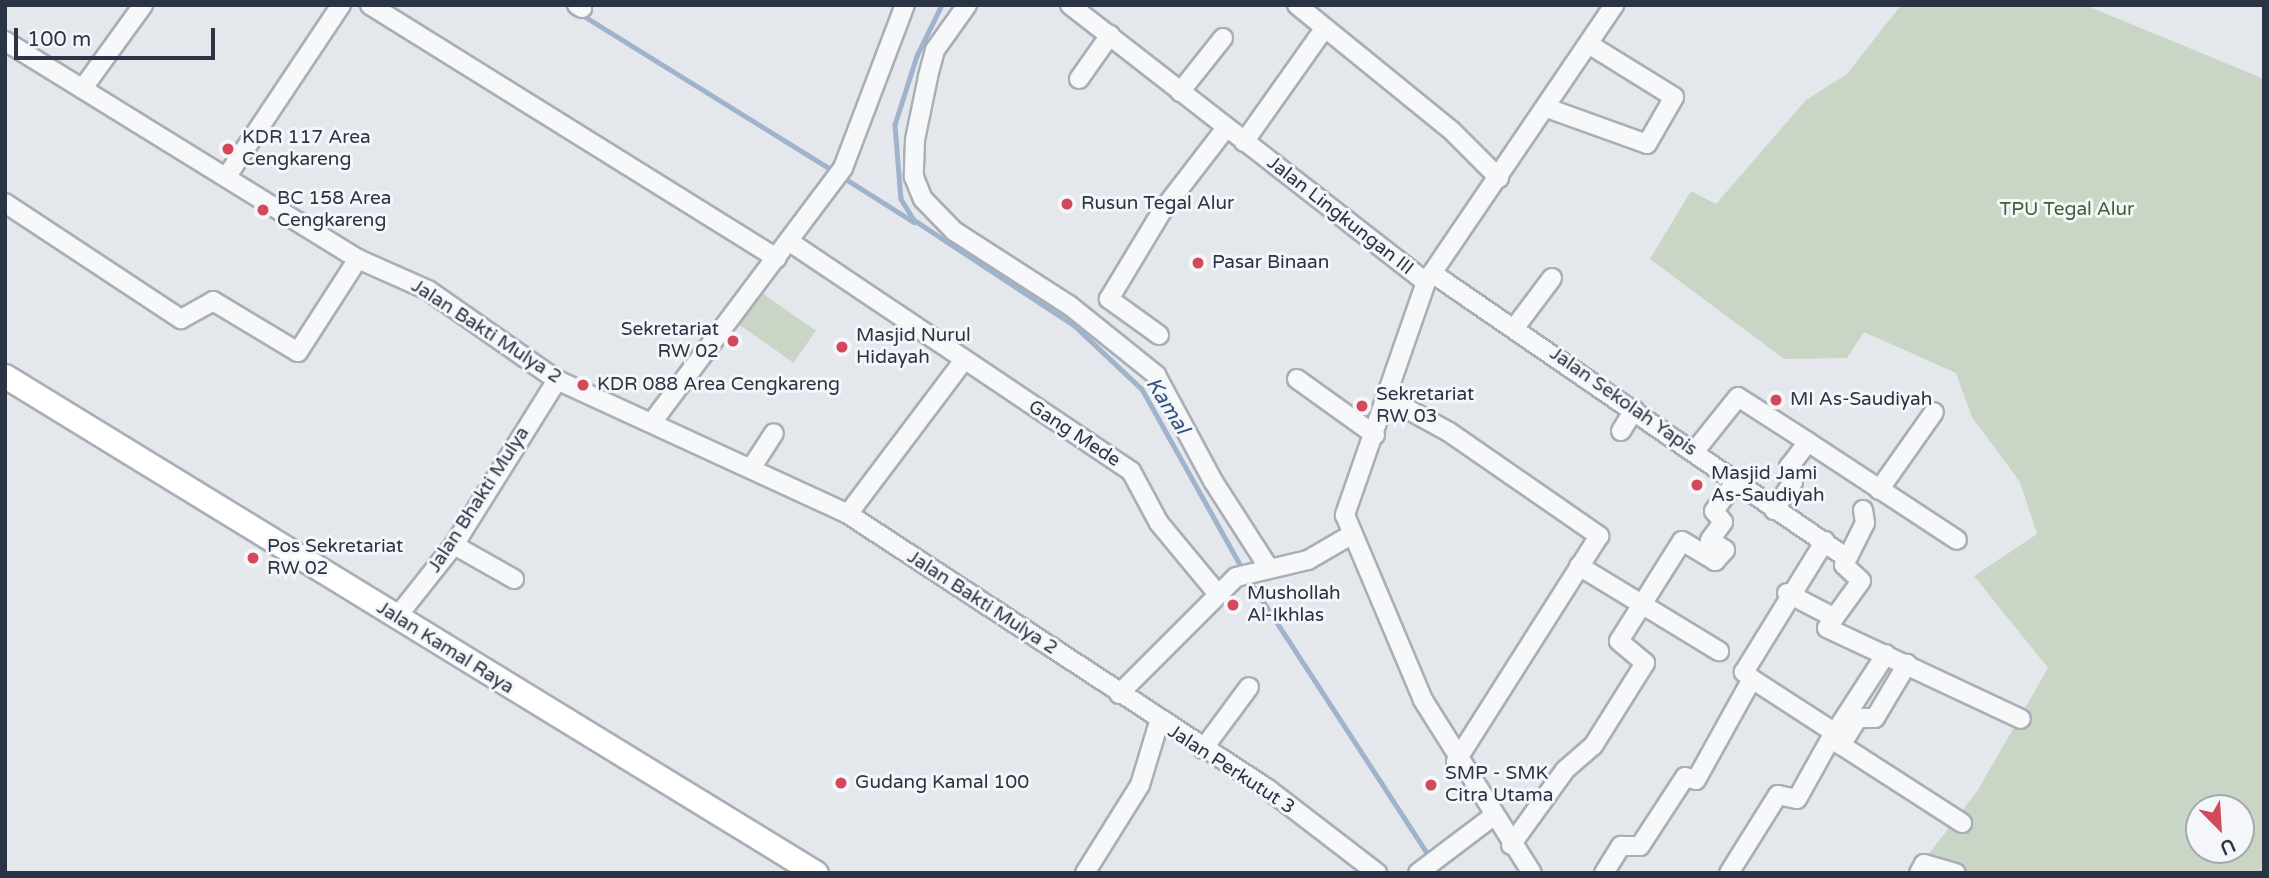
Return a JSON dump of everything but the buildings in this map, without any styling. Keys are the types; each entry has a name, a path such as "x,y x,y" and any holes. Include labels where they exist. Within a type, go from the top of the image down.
{"main road":[{"name":"Jalan Kamal Raya","path":"5,376 816,873"}],"street":[{"path":"83,88 143,5"},
{"path":"227,176 341,5"},
{"path":"653,421 843,168 905,5"},
{"path":"967,5 935,50 928,77 915,140 914,177 923,199 954,231 1069,305 1156,375 1213,481 1264,565"},
{"name":"Jalan Lingkungan III","path":"1070,5 1244,142 1429,278 1389,399 1345,515 1351,535 1456,761 1532,873"},
{"path":"1297,5 1451,130 1469,154 1499,178"},
{"path":"1429,278 1548,108 1615,5"},
{"path":"375,6 777,258"},
{"path":"1244,142 1324,29"},
{"path":"1079,79 1110,35"},
{"path":"1180,92 1223,38"},
{"name":"Jalan Bakti Mulya 2","path":"5,41 358,259 428,290 556,380 653,421 848,514 1119,694"},
{"path":"1548,108 1647,144 1674,97 1590,45"},
{"path":"1159,335 1114,290 1226,128"},
{"path":"5,203 181,319 213,301 298,352 358,259"},
{"name":"Gang Mede","path":"790,242 1131,471 1159,523 1216,592"},
{"name":"Jalan Sekolah Yapis","path":"1429,278 1516,326 1734,483 1847,558"},
{"path":"1516,326 1552,278"},
{"path":"848,514 964,360"},
{"path":"1297,379 1375,435"},
{"name":"Jalan Bhakti Mulya","path":"396,618 454,545 556,380"},
{"path":"1694,452 1738,397 1957,540"},
{"path":"1389,399 1596,532 1578,566 1456,761"},
{"path":"1621,431 1634,410"},
{"path":"1879,490 1934,412"},
{"path":"752,467 774,433"},
{"path":"1774,510 1793,482 1788,467 1808,442"},
{"path":"1511,845 1565,771 1593,746 1645,663 1619,641 1682,541 1718,560 1725,551 1710,540 1723,522 1714,511 1734,483"},
{"path":"1863,510 1866,523 1844,566 1861,581 1826,628 2019,718"},
{"path":"1119,694 1216,592 1236,577 1264,565 1308,560 1351,535"},
{"path":"1825,541 1787,593 1744,672 1836,739 1957,820"},
{"path":"454,545 514,579"},
{"path":"1578,566 1639,606 1719,650"},
{"path":"1787,593 1833,617"},
{"path":"1729,873 1778,795 1797,799 1886,654"},
{"path":"1836,739 1858,718 1875,718 1907,664"},
{"path":"1604,873 1621,846 1640,846 1685,777 1696,780 1752,679"},
{"path":"1203,749 1249,687"},
{"name":"Jalan Perkutut 3","path":"1119,694 1203,749 1377,873"},
{"path":"1085,873 1140,785 1159,722"},
{"path":"1421,870 1440,853 1492,817"},
{"path":"1922,868 1956,873"}],"green space":[{"name":"TPU Tegal Alur","path":"1901,5 2085,5 2264,79 2264,873 1960,873 1928,855 1978,790 2048,668 1974,576 2037,534 2020,482 1972,417 1956,373 1864,332 1847,358 1784,359 1650,259 1691,191 1716,204 1806,100 1847,74"},
{"path":"752,286 816,331 794,363 730,318"}],"waterway":[{"name":"Kamal","path":"942,5 917,56 895,125 901,199 914,220 1074,325 1142,389 1243,570"},
{"path":"579,13 834,171"},
{"path":"841,176 914,222"},
{"name":"Kamal","path":"1248,578 1430,857"}],"place":[{"name":"KDR 117 Area Cengkareng","path":"228,149"},
{"name":"Rusun Tegal Alur","path":"1067,204"},
{"name":"BC 158 Area Cengkareng","path":"263,210"},
{"name":"Pasar Binaan","path":"1198,263"},
{"name":"Sekretariat RW 02","path":"733,341"},
{"name":"Masjid Nurul Hidayah","path":"842,347"},
{"name":"KDR 088 Area Cengkareng","path":"583,385"},
{"name":"MI As-Saudiyah","path":"1776,400"},
{"name":"Sekretariat RW 03","path":"1362,406"},
{"name":"Masjid Jami As-Saudiyah","path":"1697,485"},
{"name":"Pos Sekretariat RW 02","path":"253,558"},
{"name":"Mushollah Al-Ikhlas","path":"1233,605"},
{"name":"Gudang Kamal 100","path":"841,783"},
{"name":"SMP - SMK Citra Utama","path":"1431,785"}]}
